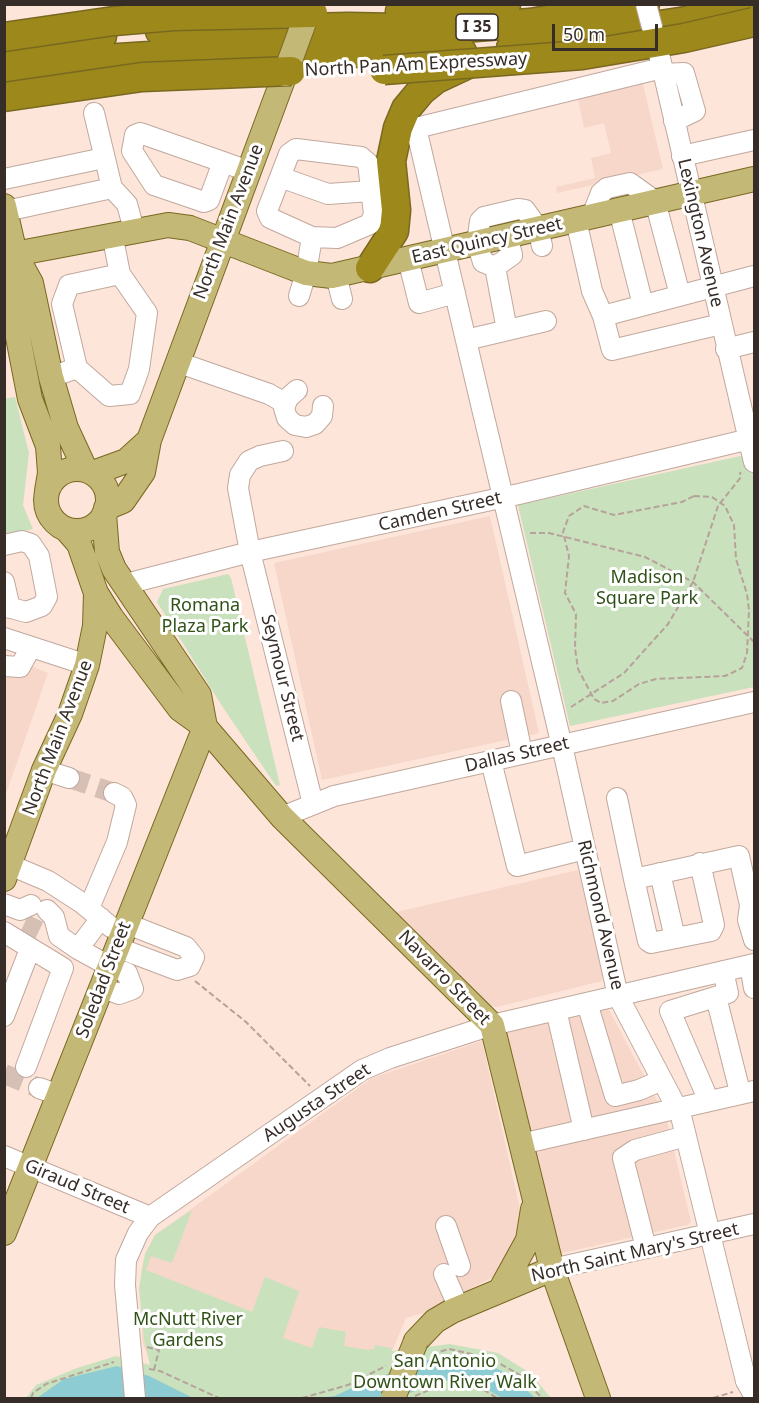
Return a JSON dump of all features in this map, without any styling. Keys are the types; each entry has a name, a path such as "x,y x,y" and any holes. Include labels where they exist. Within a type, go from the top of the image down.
{"highway":[{"name":"I 35","path":"4,98 142,77 390,13 506,4"},
{"name":"North Pan Am Expressway","path":"302,37 530,23 646,4"},
{"name":"North Pan Am Expressway","path":"302,37 436,53 543,44 686,21 754,6"},
{"name":"I 35","path":"4,37 103,22 174,15 302,37"},
{"name":"North Pan Am Expressway","path":"302,37 384,70 582,55 684,38 754,22"},
{"name":"I 35","path":"4,51 108,35 177,30 302,37"},
{"name":"I 35","path":"4,74 103,59 181,54 302,37"},
{"path":"384,70 556,74 754,40"},
{"path":"370,268 394,231 396,210 391,161 398,128 406,108 436,79 459,67 486,57 543,44"}],"main road":[{"name":"North Main Avenue","path":"105,511 123,501 142,472 149,440 177,362 248,171 302,37"},
{"name":"East Quincy Street","path":"10,255 156,226 181,226 222,240 302,285 336,275 507,236 540,237 584,218 754,179"},
{"path":"5,209 10,255 11,345 48,446 50,473 47,490 48,512 66,529 86,530 98,523 105,511"},
{"path":"10,255 31,283 51,377 66,428 89,471 106,492 107,552 114,569 199,695 205,728"},
{"name":"North Main Avenue","path":"89,471 126,461 149,440"},
{"path":"47,490 52,481 63,472 77,468 89,471"},
{"name":"Navarro Street","path":"66,529 79,544 96,593 143,662 180,709 205,728 282,817 492,1025 552,1269 598,1398"},
{"name":"North Main Avenue","path":"7,872 44,770 70,714 87,665 94,636 96,593"},
{"name":"Soledad Street","path":"4,1233 10,1205 31,1166 49,1091 115,951 205,728"},
{"path":"501,1289 528,1240 535,1197"},
{"name":"North Saint Mary's Street","path":"393,1398 435,1321 501,1289 552,1269"}],"street":[{"name":"Lexington Avenue","path":"646,4 726,349 752,439 747,465"},
{"path":"662,66 684,73 694,111 674,121"},
{"name":"Richmond Avenue","path":"662,66 416,128 562,744 618,996 679,1110 750,1388"},
{"path":"94,113 112,188 127,204 120,274 147,313 140,369 130,394 110,396 77,368 62,304 69,285 120,274"},
{"path":"223,162 208,200 204,202 154,185 132,151 135,135 140,133 223,162 248,171"},
{"path":"682,156 754,140"},
{"path":"296,149 361,157 368,163 374,214 370,224 337,238 312,237 270,218 267,211 280,177 289,154 296,149"},
{"path":"4,179 104,158"},
{"path":"280,177 328,194 371,191"},
{"path":"680,295 655,201 630,183 607,188 584,218 592,291 603,316 612,350 720,324"},
{"path":"5,209 112,188"},
{"path":"495,267 483,262 477,243 483,217 518,209 525,210 540,237"},
{"path":"619,210 643,305"},
{"path":"495,267 512,255 507,236"},
{"path":"302,285 312,237"},
{"path":"408,259 419,303 455,293"},
{"path":"495,267 507,330"},
{"path":"336,275 342,299"},
{"path":"603,316 754,276"},
{"path":"466,340 546,321"},
{"path":"726,349 754,342"},
{"path":"177,362 269,394 291,397 287,418 300,427 311,426 319,420 323,405"},
{"path":"51,377 77,368"},
{"name":"Camden Street","path":"126,584 250,552 504,498 752,439"},
{"name":"Seymour Street","path":"282,452 260,456 249,461 240,475 238,488 250,552 313,804"},
{"path":"4,545 22,541 32,544 39,556 47,597 42,606 26,612 8,607 4,582"},
{"path":"4,638 87,665"},
{"path":"4,666 20,668 31,647"},
{"path":"511,701 522,753"},
{"name":"Dallas Street","path":"282,817 313,804 522,753 754,702"},
{"path":"490,761 517,866 585,849"},
{"path":"44,770 69,778"},
{"path":"78,949 95,913 117,843 126,804 122,797 114,793"},
{"path":"617,798 645,938 651,943 713,928 700,863"},
{"path":"634,879 739,856 752,908 748,920 754,940"},
{"path":"7,872 48,882 95,913 111,927 115,951"},
{"path":"660,873 675,938"},
{"path":"4,932 31,919 54,917 59,936 78,949 115,951 175,969"},
{"path":"4,1016 31,919"},
{"path":"26,1067 63,968 31,919"},
{"path":"752,964 754,988"},
{"name":"Augusta Street","path":"135,1398 137,1349 125,1285 126,1260 138,1233 150,1217 362,1070 390,1058 492,1025 752,964"},
{"path":"705,1092 670,1011 728,993 723,971"},
{"path":"521,1144 679,1110 746,1088 716,997"},
{"path":"587,1003 615,1096 639,1090 662,1080"},
{"path":"556,1010 584,1130"},
{"path":"646,1248 623,1158 635,1150 686,1136"},
{"name":"Giraud Street","path":"4,1156 150,1217"},
{"name":"North Saint Mary's Street","path":"552,1269 754,1224"},
{"path":"446,1226 459,1308"}],"path":[{"path":"555,714 577,705 624,673 668,624 693,582 710,524 720,503 741,477 747,465"},
{"path":"694,496 712,497 725,506 734,525 736,559 747,594 747,653 742,668 725,676 656,679 639,684 613,701 601,703 591,695 578,669 574,648 576,614 565,593 569,556 565,536 563,532 569,516 584,506 614,515 682,502 694,496"},
{"path":"512,534 549,532 645,557 693,582 754,642"},
{"path":"175,969 209,990 246,1022 312,1088"},
{"path":"422,1348 449,1349 490,1358 520,1375 542,1398"},
{"path":"137,1349 159,1350 154,1370"},
{"path":"302,1398 348,1385 396,1363"},
{"path":"409,1398 446,1383 481,1388 497,1398"},
{"path":"31,1398 33,1393 46,1384"}],"shaded area":[{"path":"642,80 663,169 557,193 556,187 595,178 591,158 611,153 604,123 584,128 577,95"},
{"path":"490,516 539,733 322,780 274,563"},
{"path":"5,655 48,673 5,797"},
{"path":"578,870 603,973 602,981 497,1007 489,1006 392,913"},
{"path":"608,1008 666,1117 691,1222 687,1225 558,1254 503,1032"},
{"path":"482,1041 523,1222 508,1261 493,1277 424,1313 406,1318 392,1351 151,1365 142,1341 141,1271 145,1254 155,1235 372,1078"}],"green space":[{"path":"15,397 29,453 23,505 33,529 5,535 4,399"},
{"name":"Madison Square Park","path":"754,453 754,687 570,726 518,505"},
{"name":"Romana Plaza Park","path":"228,574 231,578 280,785 276,786 224,709 157,602 163,589"},
{"path":"192,1210 172,1263 151,1256 146,1270 252,1312 265,1277 299,1291 283,1338 312,1348 319,1327 346,1332 344,1346 368,1350 374,1349 375,1345 391,1348 392,1351 450,1344 498,1353 530,1373 551,1398 26,1398 36,1385 77,1368 116,1356 150,1365 144,1339 139,1288 145,1254 155,1235"}],"water":[{"path":"442,1355 455,1355 494,1367 513,1377 535,1398 502,1398 478,1384 448,1380 394,1398 318,1398 335,1396 360,1384"},
{"path":"117,1366 149,1376 193,1398 37,1398 64,1379"}],"tunnel":[{"path":"69,778 114,793"},
{"path":"24,924 39,931"},
{"path":"4,1074 39,1088"}],"park label":[{"name":"McNutt River Gardens","path":"188,1330"},
{"name":"San Antonio Downtown River Walk","path":"445,1372"}]}
